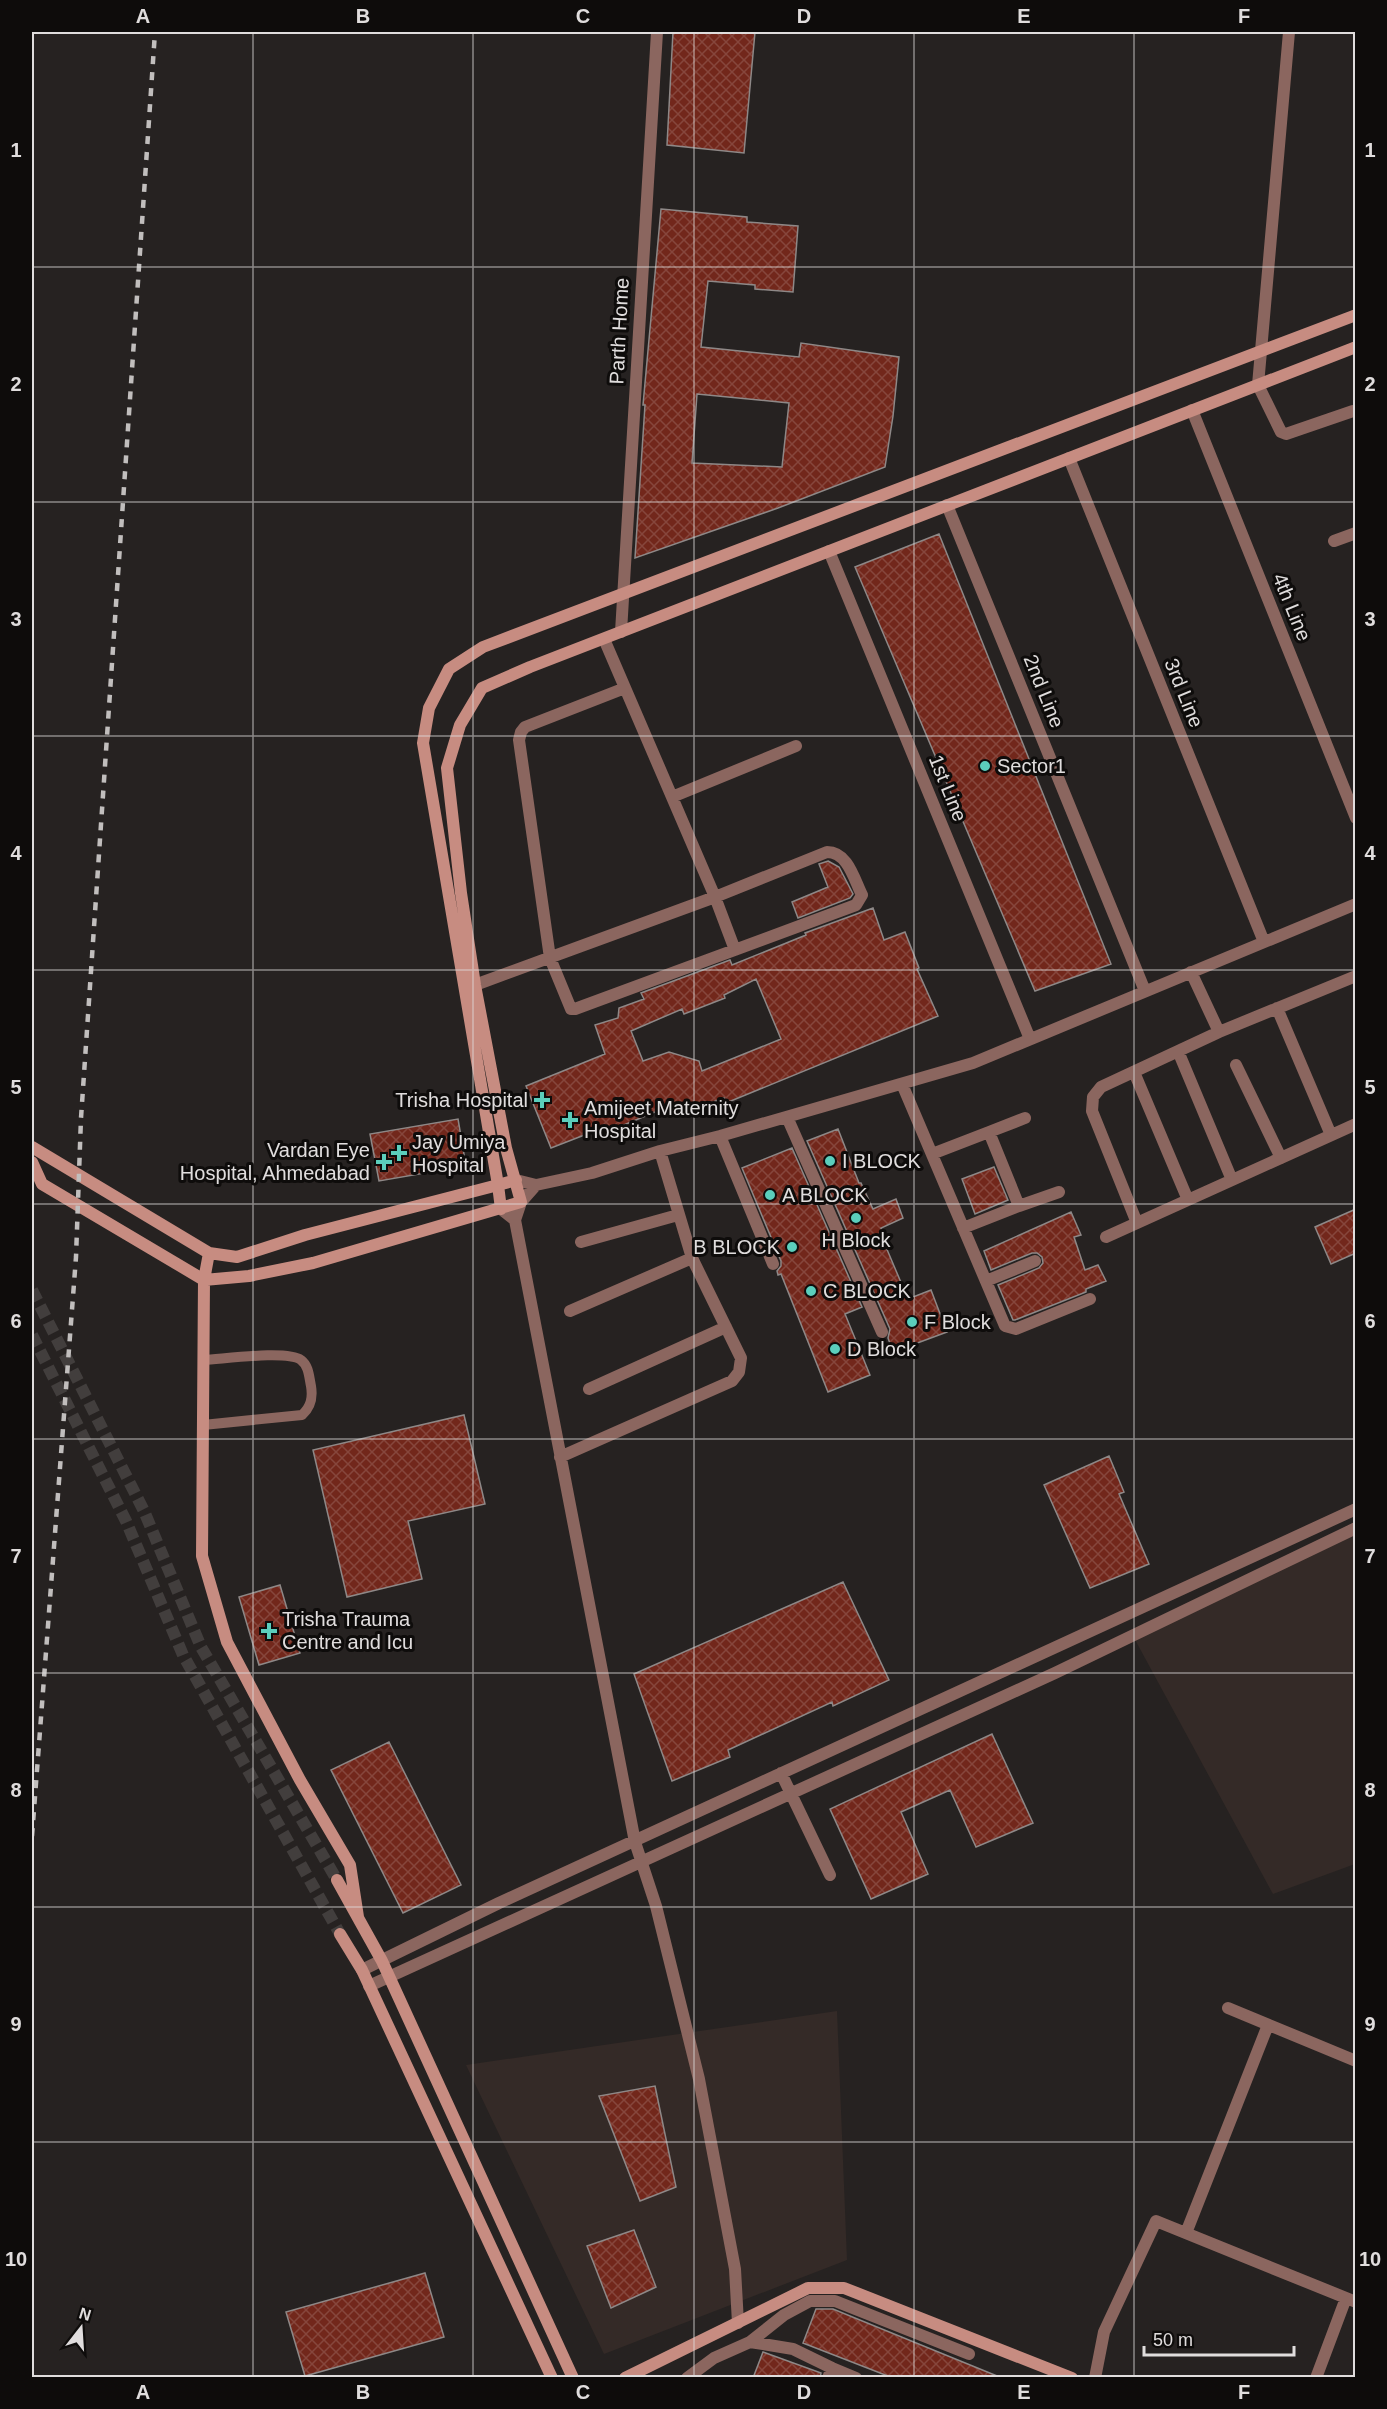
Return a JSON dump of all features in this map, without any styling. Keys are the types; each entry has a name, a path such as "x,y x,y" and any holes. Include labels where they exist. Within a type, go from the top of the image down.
{"street":[{"name":"Parth Home","path":"621,632 657,32"},
{"path":"1289,32 1258,385 1281,432 1286,434 1353,411"},
{"path":"515,1220 501,1209 423,743 429,708 449,669 483,647 1356,315"},
{"path":"521,1202 506,1148 475,985 461,893 447,768 460,725 482,688 1356,347"},
{"name":"4th Line","path":"1192,410 1356,818"},
{"name":"3rd Line","path":"1069,458 1264,942"},
{"name":"2nd Line","path":"947,506 1145,991"},
{"path":"1334,541 1356,533"},
{"name":"1st Line","path":"829,551 1030,1040"},
{"path":"604,639 715,897 735,950"},
{"path":"475,985 550,958 715,897 827,852 836,852 843,857 862,895 856,905 571,1009 550,958 519,740 525,727 625,688"},
{"path":"672,797 796,746"},
{"path":"32,1147 209,1253 237,1257 305,1235 516,1180 536,1185 592,1173 660,1151 973,1064 1356,904"},
{"path":"1191,972 1219,1032"},
{"path":"1137,1223 1092,1111 1093,1097 1101,1087 1219,1032 1356,976"},
{"path":"1276,1008 1331,1135"},
{"path":"1178,1051 1232,1180"},
{"path":"1236,1065 1281,1158"},
{"path":"1134,1072 1188,1200"},
{"path":"902,1084 1005,1326 1016,1329 1090,1299"},
{"path":"787,1117 882,1332"},
{"path":"932,1154 1025,1118"},
{"path":"1106,1237 1356,1124"},
{"path":"989,1132 1019,1206"},
{"path":"720,1136 773,1264"},
{"path":"560,1457 732,1381 739,1372 741,1358 692,1258 660,1151"},
{"path":"32,1162 42,1184 204,1280 249,1276 313,1263 521,1202"},
{"path":"536,1185 521,1202 515,1220 635,1842 656,1906 699,2079 735,2269 738,2323"},
{"path":"963,1228 1059,1192"},
{"path":"581,1242 678,1215"},
{"path":"209,1253 204,1280 202,1556 227,1642 300,1780 350,1865 358,1917"},
{"path":"570,1311 692,1258"},
{"path":"986,1281 1035,1261"},
{"path":"589,1389 726,1327"},
{"path":"362,1970 500,1903 1356,1509"},
{"path":"369,1986 1055,1673 1356,1528"},
{"path":"781,1773 830,1875"},
{"path":"338,1880 382,1961 573,2378"},
{"path":"340,1934 362,1970 552,2378"},
{"path":"1228,2008 1356,2061"},
{"path":"1186,2233 1268,2025"},
{"path":"1095,2378 1104,2332 1156,2221 1351,2300 1316,2378"},
{"path":"625,2378 808,2288 844,2288 1072,2378"},
{"path":"687,2378 714,2358 750,2342 784,2315 810,2301 835,2301 969,2354"},
{"path":"750,2342 793,2349 830,2373 856,2378"}],"lane":[{"path":"203,1425 302,1415 307,1411 312,1395 308,1371 304,1363 290,1355 204,1360"}],"shaded area":[{"path":"1355,1533 1355,1864 1273,1894 1133,1636"},
{"path":"837,2011 847,2260 604,2354 466,2065"}],"building":[{"path":"673,32 755,32 744,153 667,145"},
{"path":"661,209 747,217 747,222 798,226 793,292 755,289 755,285 708,281 701,347 799,357 801,343 899,357 885,467 778,508 635,558 645,405 643,405","holes":["697,394 789,403 782,467 692,463"]},
{"name":"Sector1","path":"939,534 1111,964 1035,991 855,567"},
{"path":"828,861 839,867 853,894 850,898 798,918 792,902 828,887 819,864"},
{"path":"873,908 884,940 905,932 919,968 917,969 938,1016 726,1103 724,1098 671,1117 667,1107 607,1132 605,1127 551,1148 526,1086 605,1054 595,1025 618,1018 619,1008 644,999 641,993 730,960 732,965 806,935 805,933","holes":["756,979 781,1039 702,1071 699,1061 669,1052 643,1061 631,1031 682,1009 684,1014 725,998 724,995"]},
{"path":"458,1119 466,1166 379,1181 370,1134"},
{"path":"838,1129 859,1183 873,1209 896,1199 903,1218 881,1228 886,1239 883,1240 908,1299 931,1290 947,1332 893,1352 888,1338 890,1329 807,1141"},
{"path":"792,1148 862,1307 845,1314 870,1375 828,1392 781,1274 778,1275 777,1271 781,1266 781,1261 742,1168"},
{"path":"994,1167 1008,1200 975,1214 962,1179"},
{"path":"1356,1209 1356,1253 1331,1264 1315,1227"},
{"path":"1071,1212 1081,1235 1074,1237 1085,1270 1098,1265 1106,1281 1086,1289 1086,1292 1013,1320 998,1285 1039,1268 1043,1263 1042,1257 1037,1253 1032,1253 991,1270 984,1251"},
{"path":"464,1415 485,1504 408,1521 422,1579 347,1597 313,1450"},
{"path":"1109,1456 1124,1492 1119,1494 1149,1564 1090,1588 1044,1485"},
{"path":"843,1582 889,1680 833,1706 832,1702 728,1750 730,1757 672,1781 634,1674"},
{"path":"280,1585 300,1653 259,1665 239,1597"},
{"path":"992,1734 1033,1823 976,1847 950,1790 901,1812 928,1874 871,1899 830,1809"},
{"path":"389,1742 461,1885 403,1913 331,1770"},
{"path":"655,2086 676,2187 640,2201 599,2096"},
{"path":"634,2230 656,2287 611,2308 587,2246"},
{"path":"425,2273 444,2337 305,2376 286,2312"},
{"path":"816,2309 833,2309 1002,2378 893,2378 803,2343"},
{"path":"763,2352 821,2373 820,2378 753,2378"}],"tunnel":[{"path":"32,1290 144,1511 201,1647 337,1880"},
{"path":"32,1335 126,1521 183,1655 340,1934"}],"railway":[{"path":"32,1836 76,1257 81,1118 155,32"}],"place":[{"name":"Sector1","path":"985,766"},
{"name":"Trisha Hospital","path":"542,1100"},
{"name":"Amijeet Maternity Hospital","path":"570,1120"},
{"name":"Jay Umiya Hospital","path":"399,1153"},
{"name":"I BLOCK","path":"830,1161"},
{"name":"Vardan Eye Hospital, Ahmedabad","path":"384,1162"},
{"name":"A BLOCK","path":"770,1195"},
{"name":"H Block","path":"856,1218"},
{"name":"B BLOCK","path":"792,1247"},
{"name":"C BLOCK","path":"811,1291"},
{"name":"F Block","path":"912,1322"},
{"name":"D Block","path":"835,1349"},
{"name":"Trisha Trauma Centre and Icu","path":"269,1631"}]}
